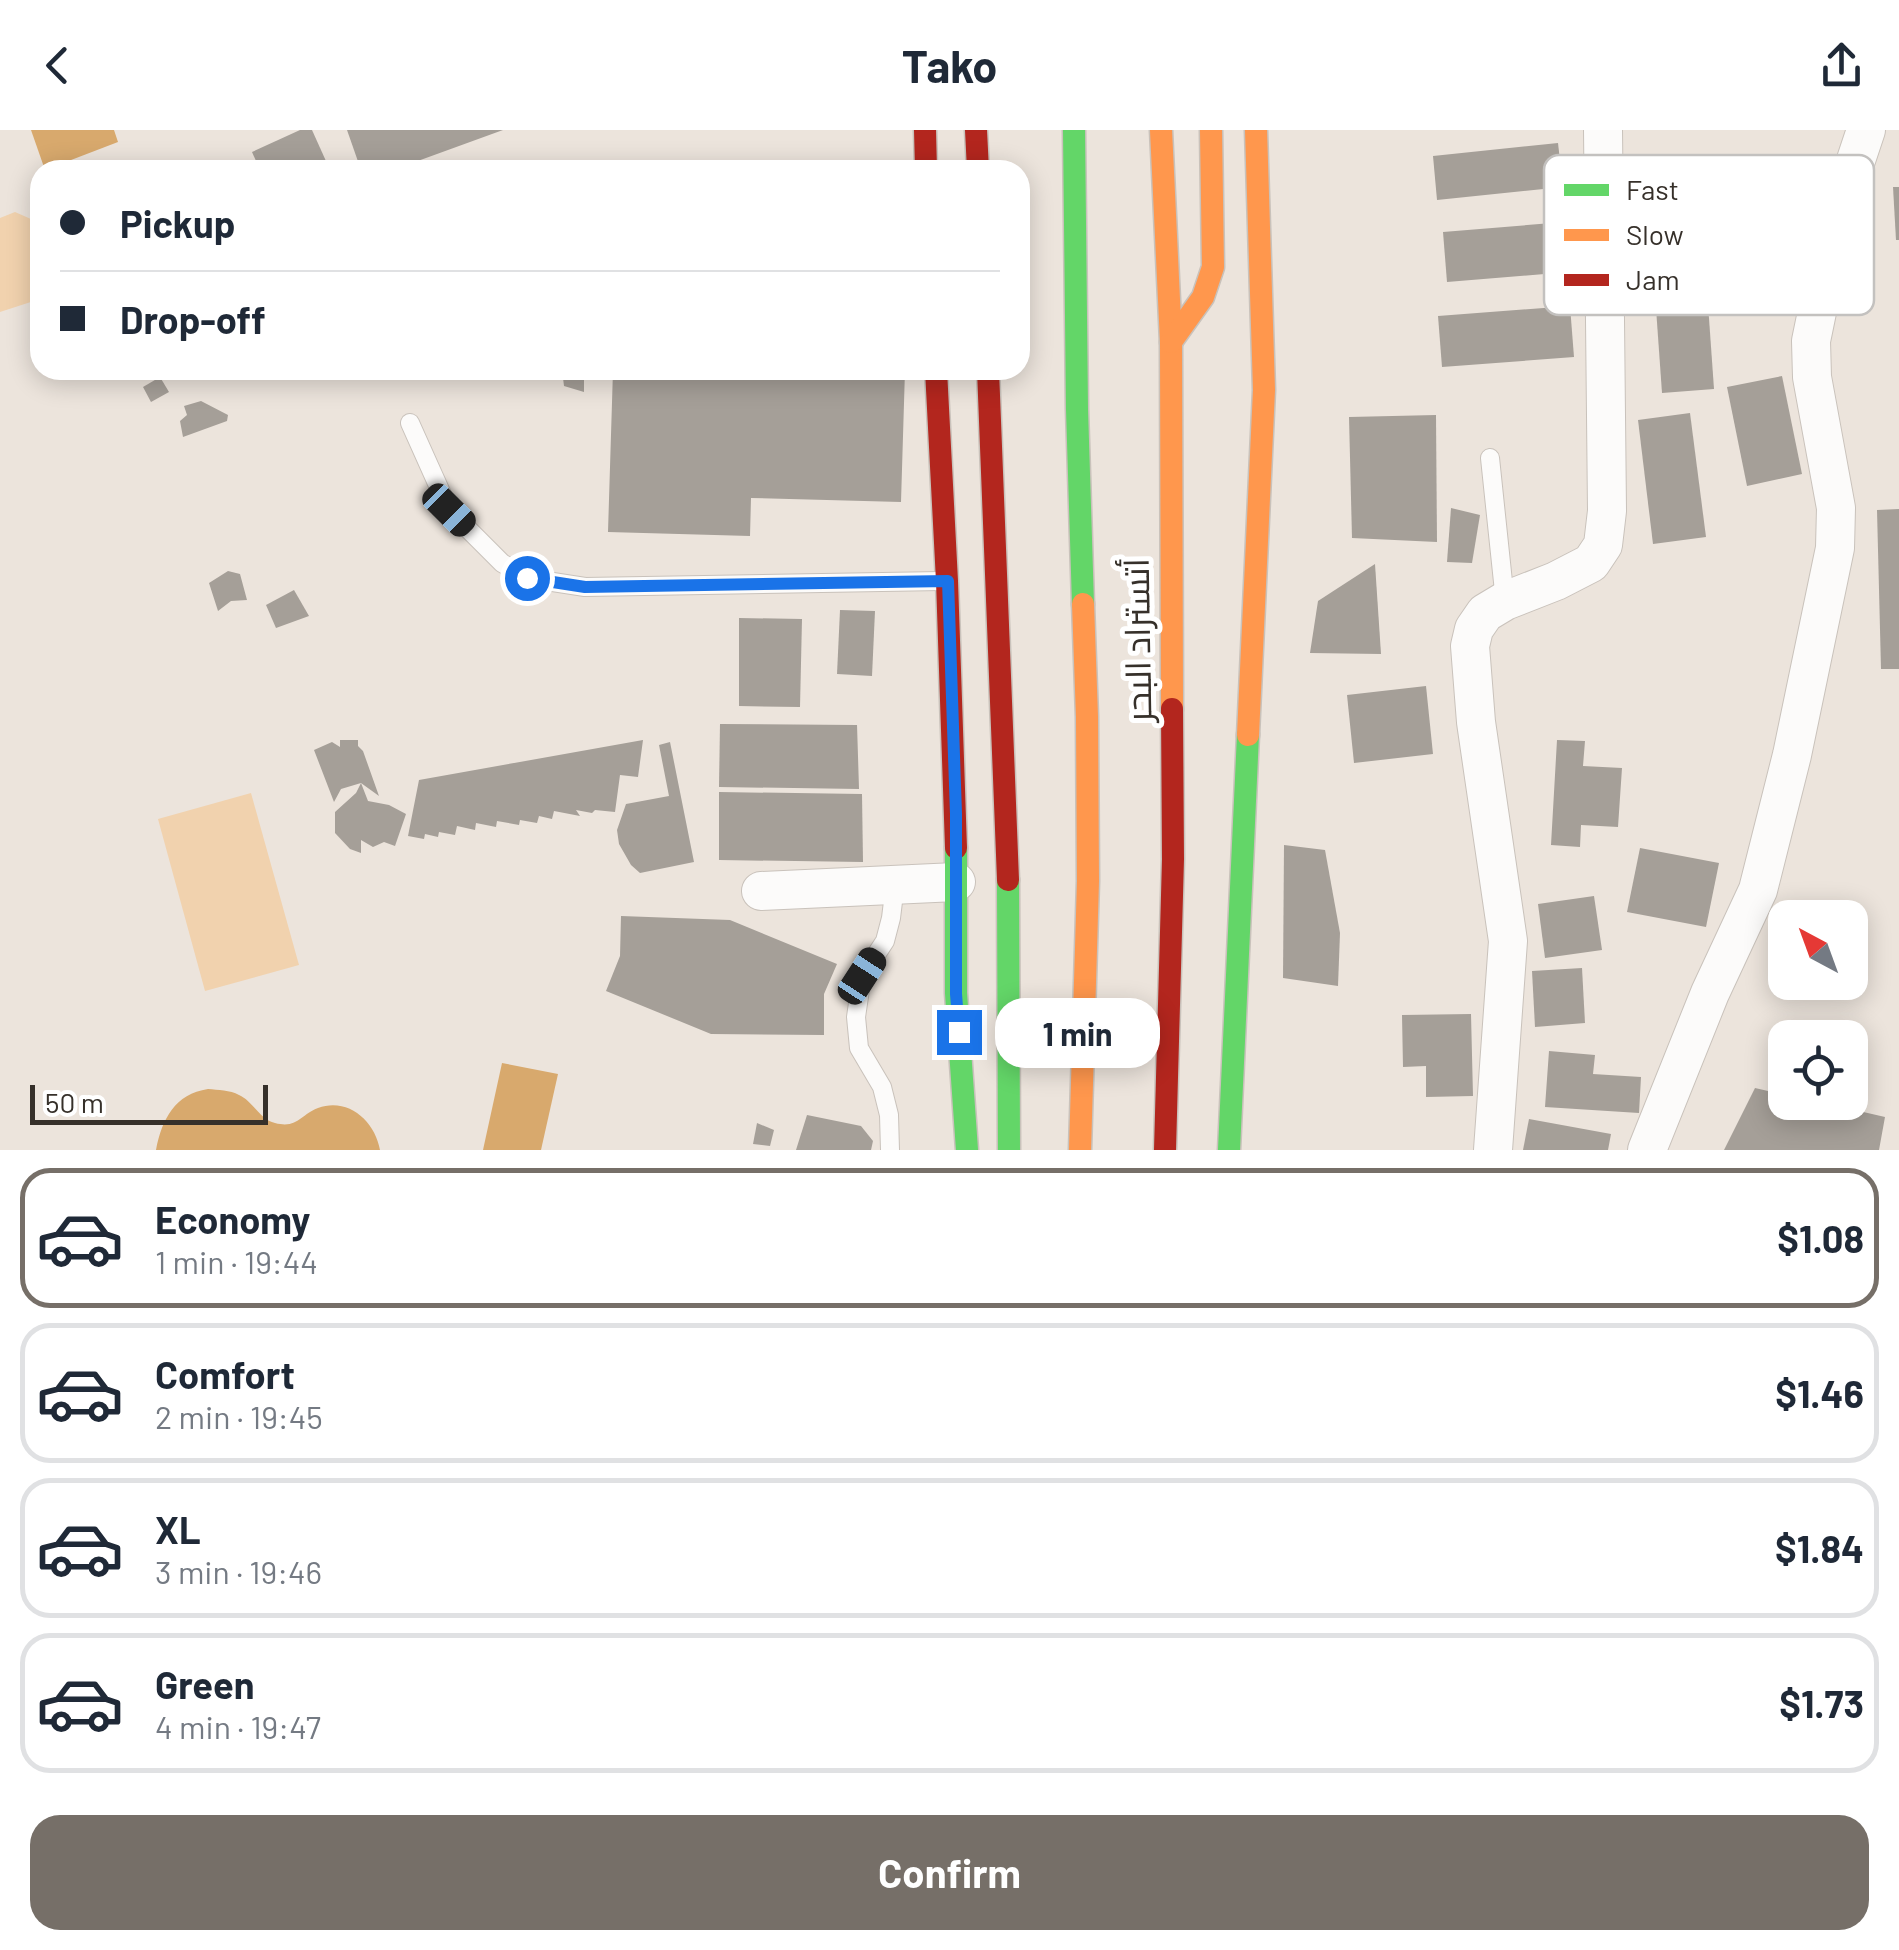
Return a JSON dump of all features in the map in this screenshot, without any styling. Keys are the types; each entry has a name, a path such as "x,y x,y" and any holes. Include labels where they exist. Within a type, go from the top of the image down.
{"main road":[{"path":"924,130 926,160"},
{"path":"976,130 978,160"},
{"name":"أتستراد البحر","path":"1074,130 1088,881 1080,1150"},
{"name":"أتستراد البحر","path":"1162,130 1171,342 1174,859 1165,1150"},
{"path":"1171,342 1203,297 1213,267 1210,130"},
{"path":"1229,1150 1264,390 1256,130"},
{"path":"937,380 948,581 956,994 967,1150"},
{"path":"988,380 1006,786 1009,1150"}],"street":[{"path":"1603,130 1603,155"},
{"path":"1858,155 1866,130"},
{"path":"1493,1150 1508,941 1476,722 1470,646 1474,629 1485,614 1591,562 1603,545 1607,511 1605,315"},
{"path":"1647,1150 1710,992 1758,890 1799,722 1835,548 1836,508 1812,378 1811,341 1816,315"},
{"path":"761,890 956,882"}],"lane":[{"path":"410,423 449,510 502,563 527,578 585,587 948,581"},
{"path":"1490,458 1505,601"},
{"path":"890,1150 889,1115 882,1087 859,1048 856,1017 862,976 885,940 895,885"}],"shaded area":[{"path":"31,130 114,130 118,142 71,160 42,160"},
{"path":"15,212 30,219 30,302 0,312 0,218"},
{"path":"251,793 299,965 205,991 158,819"},
{"path":"502,1063 558,1074 541,1150 483,1150"},
{"path":"208,1089 239,1095 265,1118 283,1124 329,1105 349,1109 366,1121 380,1150 156,1150 172,1110 187,1096"}],"building":[{"path":"300,130 312,130 326,160 256,160 252,152"},
{"path":"347,130 503,130 420,160 358,160"},
{"path":"1558,143 1559,155 1544,155 1544,189 1437,200 1433,156"},
{"path":"1893,187 1899,187 1899,240 1896,240"},
{"path":"1544,224 1544,274 1447,282 1443,232"},
{"path":"1544,308 1544,315 1571,315 1574,357 1442,367 1438,316"},
{"path":"1656,315 1709,315 1714,389 1662,393"},
{"path":"1782,376 1802,474 1747,486 1727,387"},
{"path":"162,380 169,392 151,402 143,387"},
{"path":"563,380 584,380 584,392 564,386"},
{"path":"613,380 905,380 901,502 751,498 750,536 608,532"},
{"path":"201,401 228,415 227,421 183,437 180,421 187,415 184,406"},
{"path":"1690,413 1706,537 1653,544 1638,420"},
{"path":"1436,415 1437,542 1352,538 1349,417"},
{"path":"1451,508 1480,515 1472,563 1447,562"},
{"path":"1899,509 1899,669 1881,669 1877,510"},
{"path":"1375,564 1381,654 1310,653 1318,601"},
{"path":"228,571 240,574 247,600 231,601 218,611 209,583"},
{"path":"294,590 309,616 276,628 266,605"},
{"path":"840,610 875,611 872,676 837,674"},
{"path":"739,618 802,619 800,707 739,706"},
{"path":"1426,686 1433,754 1354,763 1347,695"},
{"path":"720,724 857,725 859,789 719,787"},
{"path":"340,740 358,740 379,796 361,783 341,789 334,802 314,750 332,742 340,747"},
{"path":"643,740 638,777 620,775 615,812 576,810 580,816 554,811 552,819 539,816 537,823 497,821 496,827 476,823 475,830 457,826 455,835 439,832 438,837 425,834 424,839 408,836 419,780"},
{"path":"1557,740 1585,741 1583,766 1622,768 1618,827 1581,825 1580,847 1551,845"},
{"path":"670,742 694,862 640,873 619,844 617,830 626,804 669,796 659,745"},
{"path":"361,783 368,801 389,805 406,814 395,846 384,842 373,847 361,840 361,853 350,849 335,833 335,812"},
{"path":"719,792 862,794 863,862 719,860"},
{"path":"1284,845 1325,850 1340,933 1338,986 1283,978"},
{"path":"1640,848 1719,863 1706,927 1627,912"},
{"path":"1594,896 1602,950 1545,958 1538,904"},
{"path":"621,916 730,920 837,964 824,994 824,1035 711,1034 606,991 620,956"},
{"path":"1582,968 1585,1023 1535,1027 1532,971"},
{"path":"1471,1014 1473,1096 1426,1097 1426,1066 1403,1067 1402,1015"},
{"path":"1549,1051 1595,1055 1593,1074 1641,1077 1639,1113 1545,1107"},
{"path":"1755,1088 1768,1091 1768,1120 1868,1120 1868,1113 1885,1117 1879,1150 1724,1150"},
{"path":"807,1115 861,1126 873,1141 871,1150 796,1150"},
{"path":"1529,1119 1611,1134 1608,1150 1523,1150"},
{"path":"757,1123 774,1130 770,1146 753,1144"}],"traffic: fast":[{"path":"1074,130 1083,604"},
{"path":"1229,1150 1248,735"},
{"path":"956,848 956,993 967,1150"},
{"path":"1008,880 1009,1150"}],"traffic: slow":[{"path":"1161,130 1171,342 1172,709"},
{"path":"1171,342 1203,297 1213,267 1211,130"},
{"path":"1248,735 1264,390 1256,130"},
{"path":"1080,1150 1088,881 1083,604"}],"traffic: jam":[{"path":"925,130 926,160"},
{"path":"976,130 978,160"},
{"path":"937,380 956,848"},
{"path":"988,380 1008,880"},
{"path":"1165,1150 1173,859 1172,709"}],"route":[{"path":"527,578 585,587 948,581 959,1032"}]}
